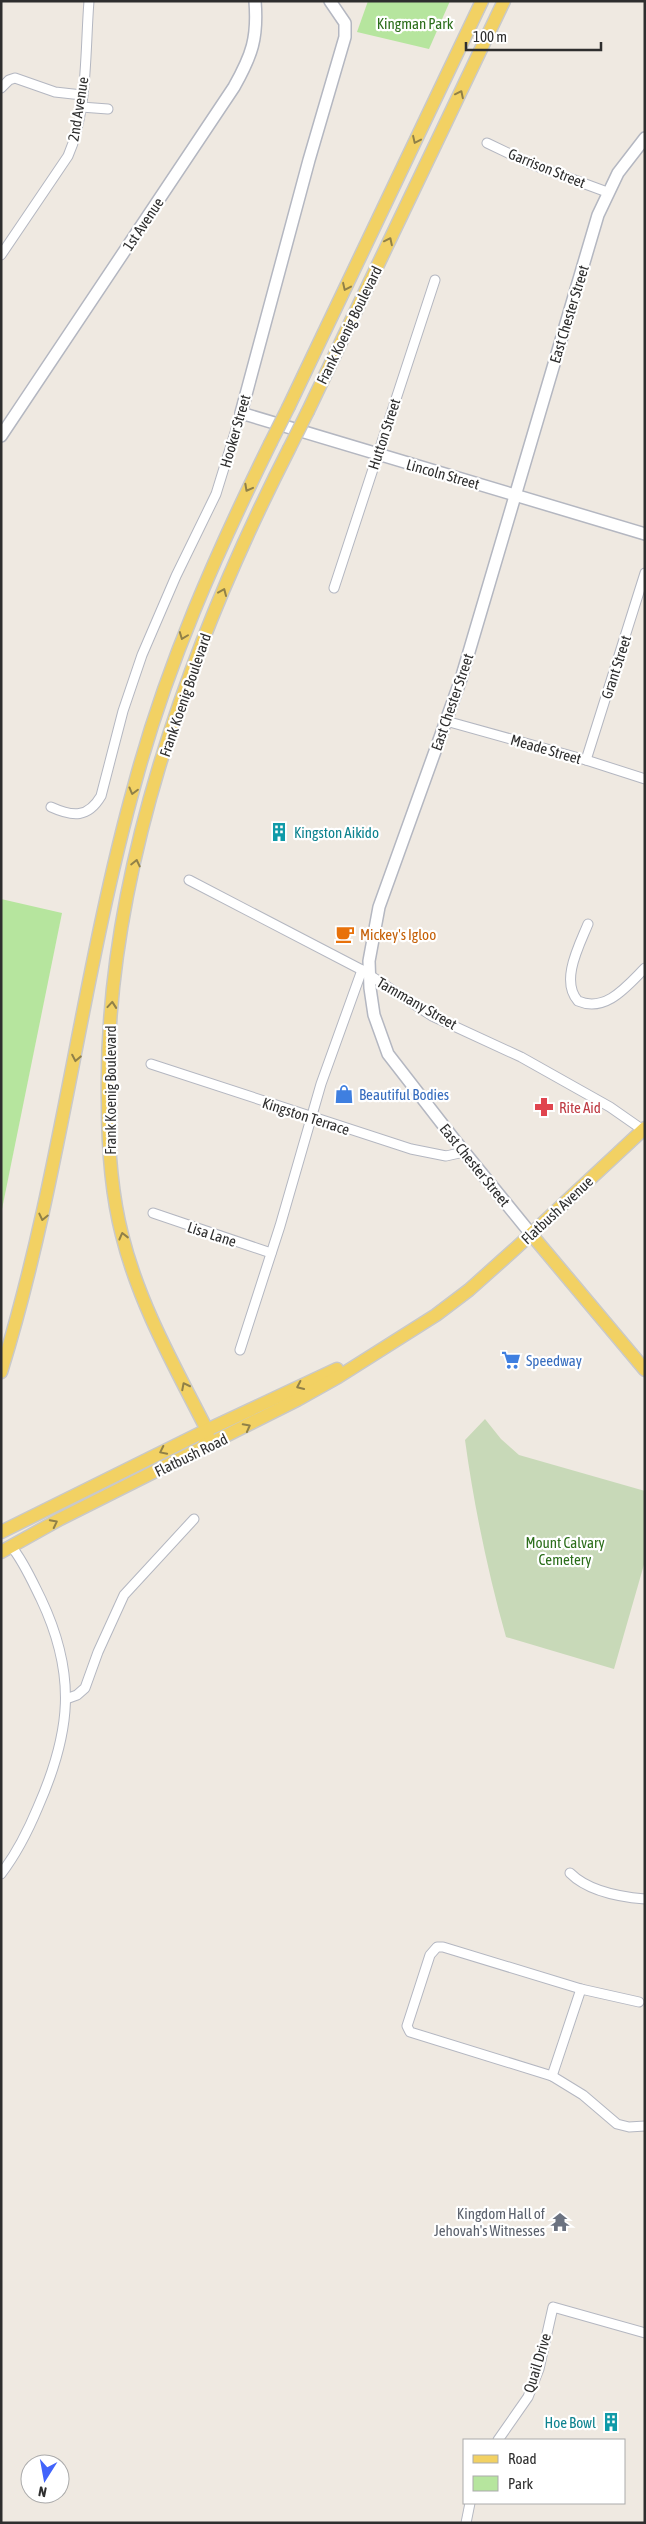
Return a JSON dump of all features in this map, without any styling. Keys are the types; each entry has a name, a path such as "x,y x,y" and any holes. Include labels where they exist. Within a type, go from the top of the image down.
{"main road":[{"name":"Frank Koenig Boulevard","path":"1,1372 28,1280 44,1216 111,880 144,752 163,690 199,597 239,505 289,406 482,1"},
{"name":"Frank Koenig Boulevard","path":"207,1430 145,1304 122,1234 113,1187 109,1137 108,1065 110,1016 127,902 148,813 172,728 217,605 289,449 504,1"},
{"name":"Flatbush Avenue","path":"469,1290 644,1129"},
{"path":"531,1234 645,1370"},
{"name":"Flatbush Road","path":"6,1549 318,1388 436,1314 469,1290"},
{"name":"Flatbush Road","path":"1,1532 207,1430 376,1351"},
{"path":"202,1449 208,1437 207,1430"},
{"path":"1,1532 6,1549"}],"street":[{"name":"2nd Avenue","path":"1,255 68,156 76,139 81,107 89,1"},
{"name":"1st Avenue","path":"1,436 234,87 252,51 256,36 256,1"},
{"name":"Hooker Street","path":"51,807 76,814 87,812 101,796 123,711 142,655 176,576 216,494 241,413 309,160 345,37 345,23 330,1"},
{"path":"1,88 8,80 15,78 55,92 82,95"},
{"path":"81,107 108,109"},
{"name":"East Chester Street","path":"240,1350 328,1062 365,973 379,907 446,722 481,611 598,215 607,192 618,173 645,138"},
{"name":"Garrison Street","path":"487,142 531,164 607,192"},
{"name":"Hutton Street","path":"334,588 435,280"},
{"name":"Lincoln Street","path":"241,413 645,534"},
{"name":"Grant Street","path":"586,760 645,573"},
{"name":"Meade Street","path":"446,722 586,760 645,779"},
{"name":"Tammany Street","path":"189,880 365,973 432,1016 520,1057 610,1107 644,1129"},
{"path":"588,924 570,979 571,989 578,1002 593,1006 609,1000 626,987 645,968"},
{"name":"East Chester Street","path":"365,973 374,1016 388,1054 531,1234"},
{"name":"Kingston Terrace","path":"150,1064 311,1118 428,1153 446,1156 464,1152"},
{"name":"Lisa Lane","path":"153,1213 271,1253"},
{"path":"66,1699 77,1695 85,1688 98,1652 124,1595 194,1519"},
{"path":"1,1874 24,1840 52,1775 62,1743 66,1699 63,1661 56,1634 20,1557 6,1549"},
{"path":"570,1874 578,1881 608,1892 645,1899"},
{"path":"639,2002 581,1989 443,1947 437,1947 430,1954 407,2026 410,2032 552,2076 583,2095 617,2124 629,2128 645,2126"},
{"path":"552,2076 581,1989"},
{"name":"Quail Drive","path":"499,2439 528,2397 539,2369 553,2307 645,2333"},
{"path":"466,2523 470,2504"}],"green space":[{"name":"Kingman Park","path":"368,1 450,1 429,49 357,32"},
{"path":"1,899 62,913 1,1214"},
{"name":"Mount Calvary Cemetery","path":"485,1419 501,1439 519,1455 645,1491 645,1561 614,1669 506,1637 482,1539 465,1440"}],"place":[{"name":"Kingston Aikido","path":"279,832"},
{"name":"Mickey's Igloo","path":"345,934"},
{"name":"Beautiful Bodies","path":"344,1094"},
{"name":"Rite Aid","path":"544,1107"},
{"name":"Speedway","path":"511,1360"},
{"name":"Kingdom Hall of Jehovah's Witnesses","path":"560,2222"},
{"name":"Hoe Bowl","path":"611,2422"}]}
